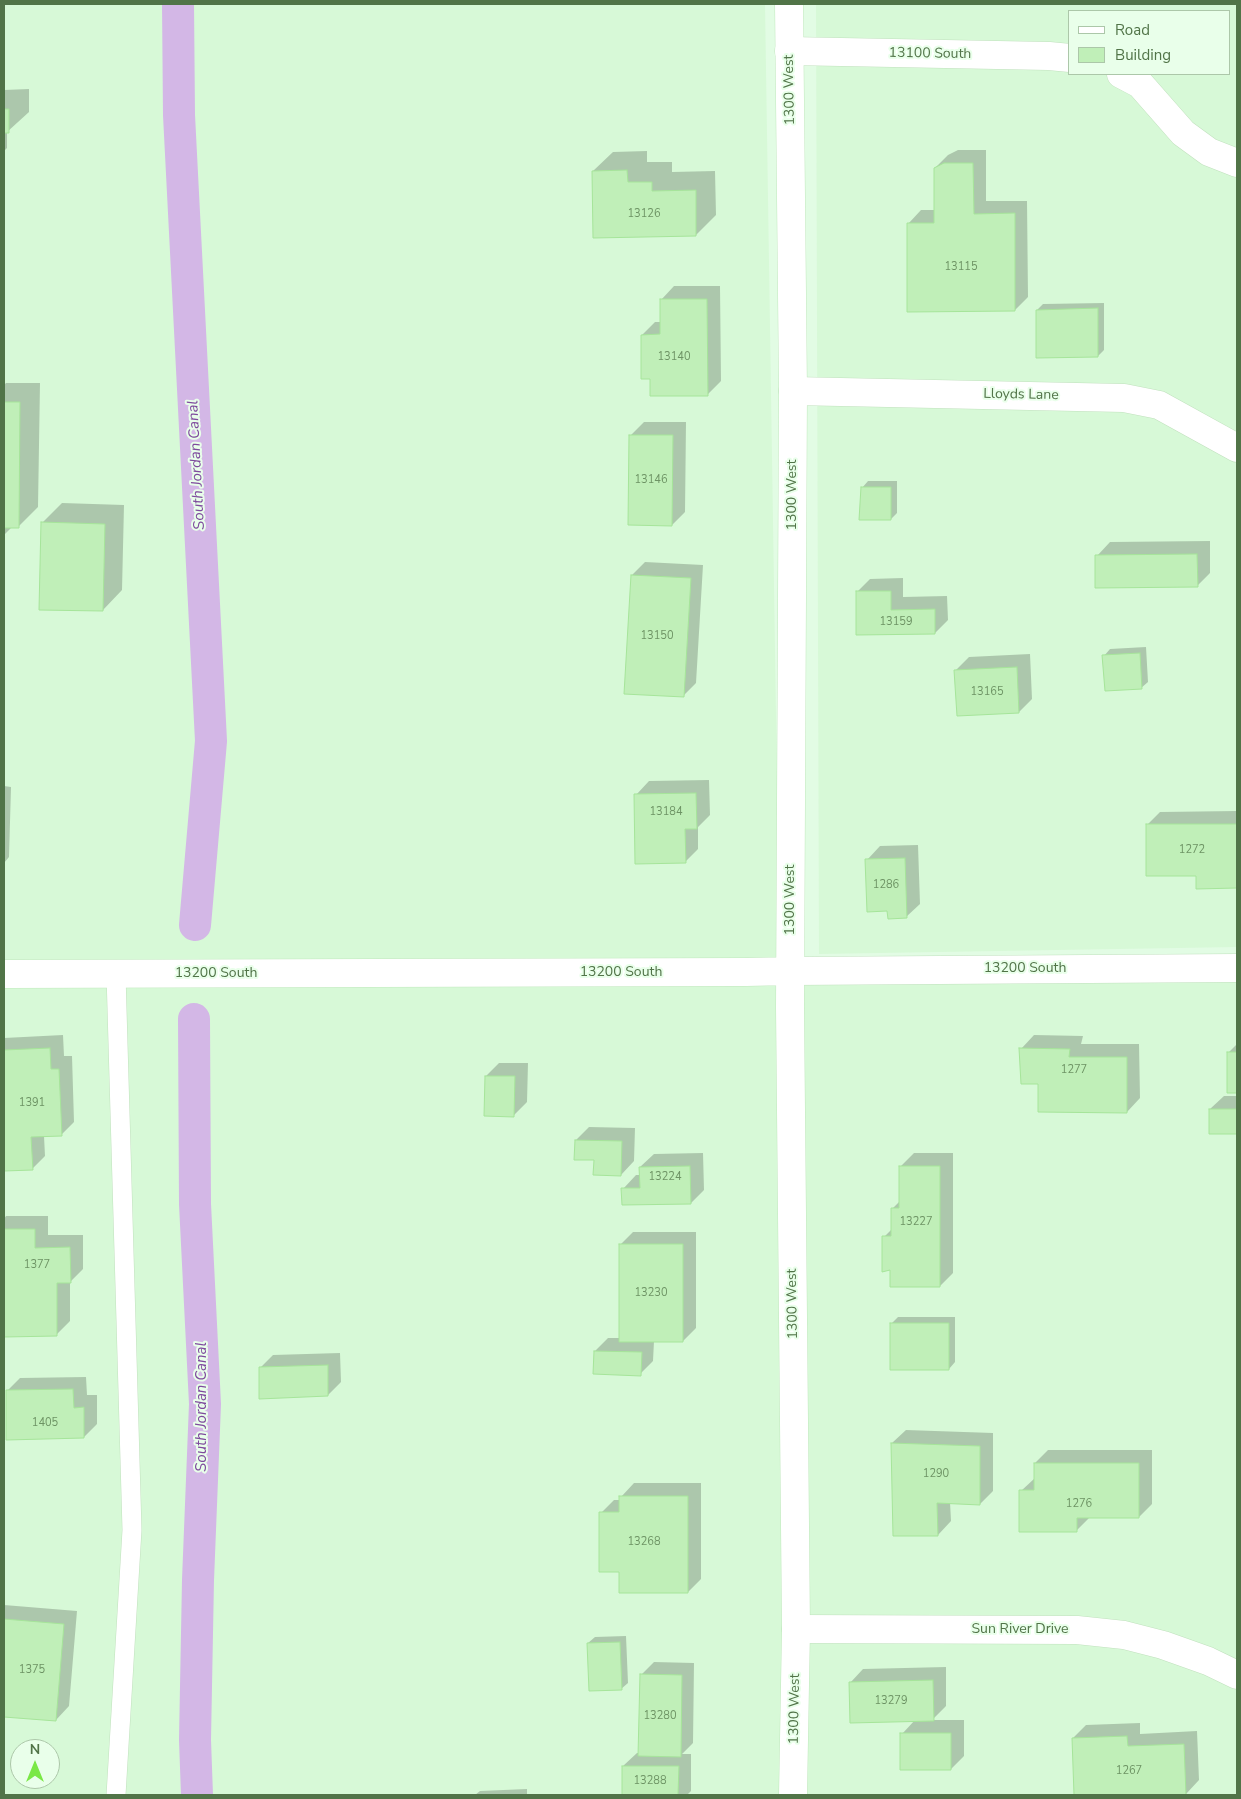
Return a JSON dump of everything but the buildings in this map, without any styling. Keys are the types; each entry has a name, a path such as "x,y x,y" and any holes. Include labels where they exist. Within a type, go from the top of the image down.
{"street":[{"name":"1300 West","path":"789,4 793,391 791,971 796,1630 793,1795"},
{"name":"13100 South","path":"789,51 1068,58"},
{"path":"1123,75 1140,84 1183,133 1209,152 1237,163"},
{"name":"Lloyds Lane","path":"793,391 1124,398 1159,406 1237,448"},
{"name":"13200 South","path":"4,974 746,972 1237,968"},
{"name":"Sun River Drive","path":"796,1630 1077,1630 1124,1634 1208,1661 1237,1675"}],"lane":[{"path":"116,974 132,1530 116,1795"}],"shaded area":[{"path":"4,4 765,4 780,974 4,963"},
{"path":"816,4 1237,4 1237,947 819,954"},
{"path":"1237,972 1237,1795 4,1795 4,981"}],"waterway":[{"name":"South Jordan Canal","path":"178,4 179,115 211,741 195,925"},
{"name":"South Jordan Canal","path":"194,1019 195,1204 205,1404 198,1580 195,1740 197,1795"}]}
